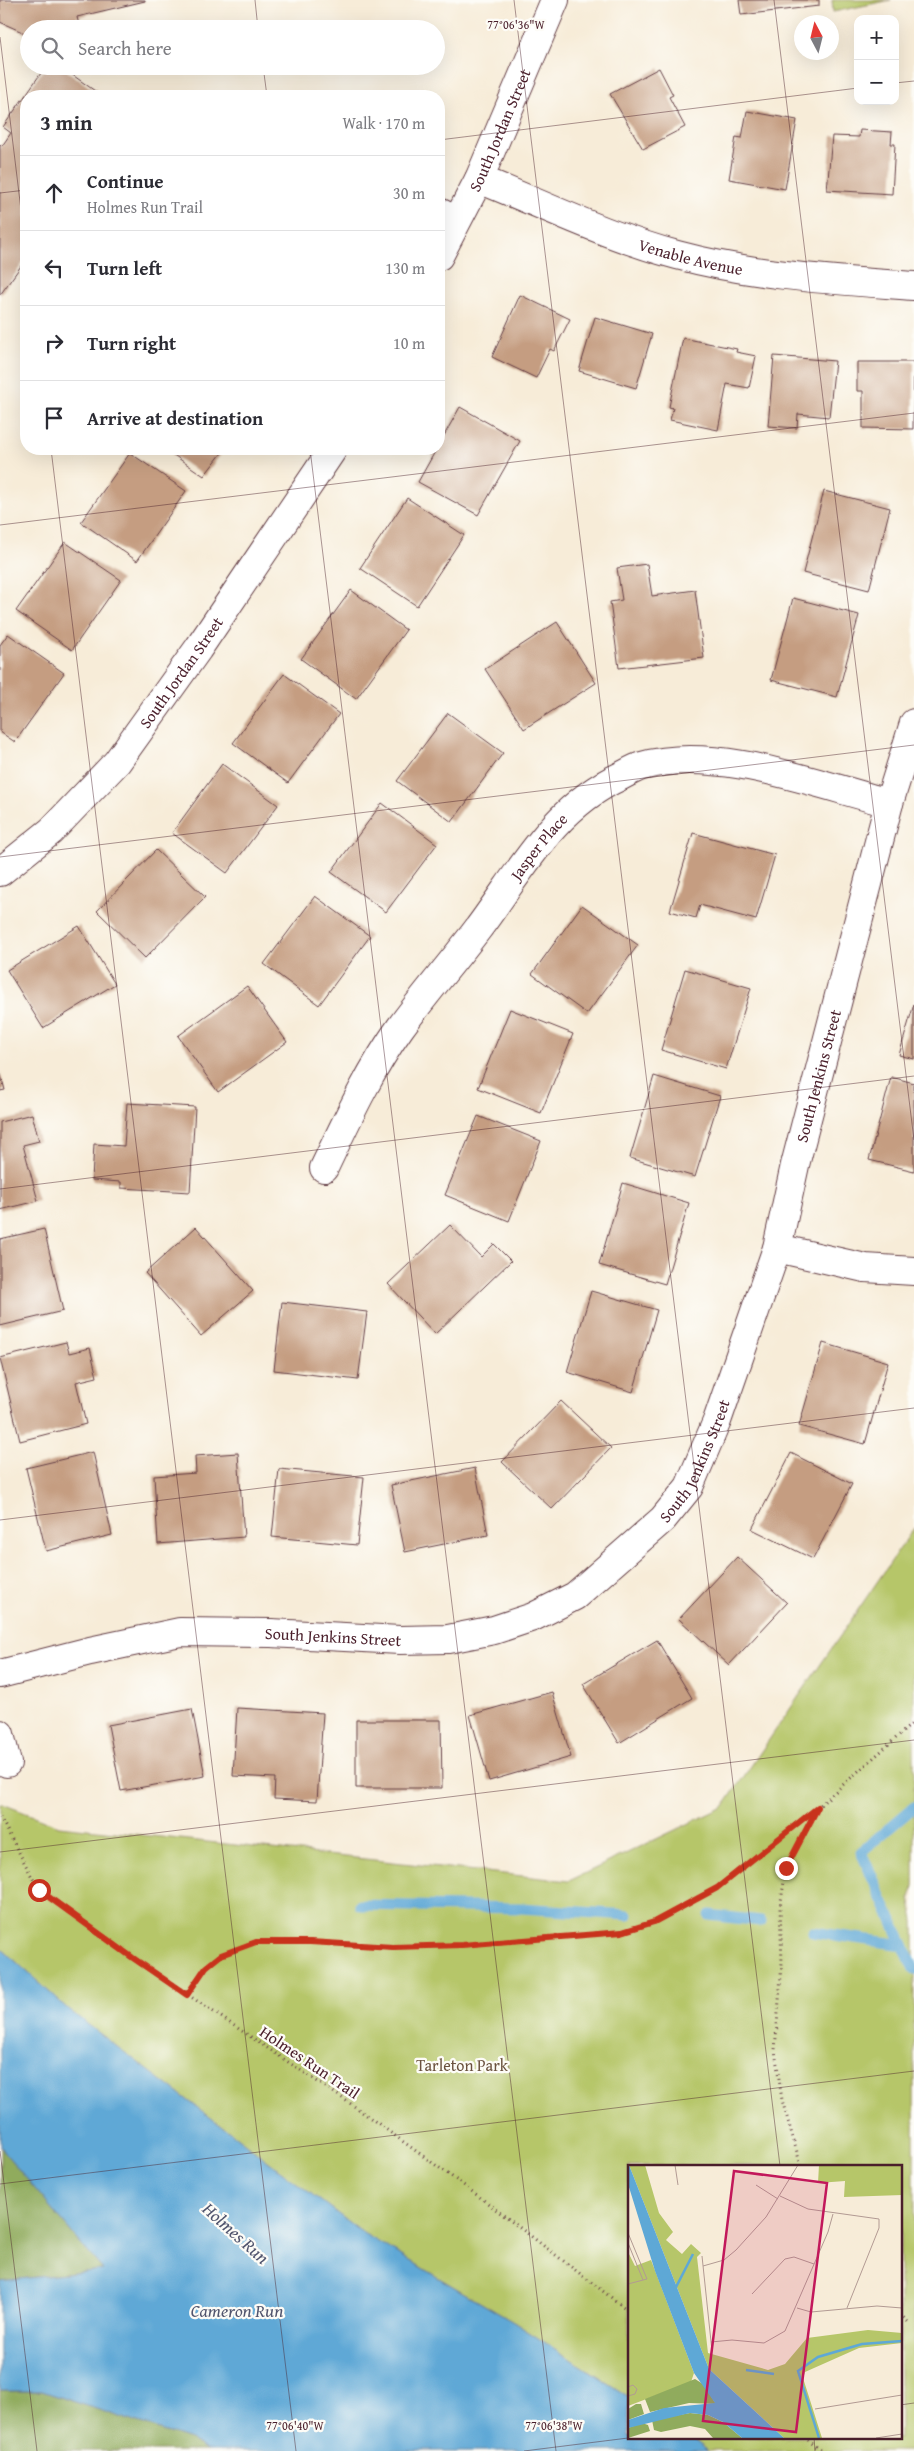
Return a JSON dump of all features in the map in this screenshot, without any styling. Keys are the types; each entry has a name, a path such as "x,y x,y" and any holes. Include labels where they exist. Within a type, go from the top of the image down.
{"street":[{"name":"South Jordan Street","path":"445,230 449,212 479,180 555,0"},
{"name":"Venable Avenue","path":"479,180 624,237 677,255 763,273 914,286"},
{"name":"South Jordan Street","path":"0,872 51,832 117,762 204,641 330,455"},
{"name":"South Jenkins Street","path":"0,1674 90,1651 180,1632 271,1633 400,1640 448,1639 494,1630 533,1616 575,1596 663,1519 689,1487 716,1421 777,1248 795,1165 889,803 914,723"},
{"name":"Jasper Place","path":"324,1168 358,1096 400,1029 477,930 540,840 558,819 599,786 641,766 688,759 749,766 889,803"},
{"path":"777,1248 866,1268 914,1271"},
{"path":"0,1734 7,1763"}],"path":[{"path":"187,1995 206,1967 213,1961 221,1955 256,1942 310,1942 403,1947 462,1945 622,1932 654,1922 717,1888 818,1807 914,1722"},
{"path":"801,2165 782,2100 775,2050 782,1963 780,1908 786,1868 818,1807"},
{"name":"Holmes Run Trail","path":"0,1817 39,1890 133,1958 366,2115 477,2195 628,2310"},
{"path":"902,2316 908,2322"},
{"path":"805,2438 822,2451"}],"green space":[{"path":"832,0 891,0 833,12"},
{"name":"Tarleton Park","path":"914,1528 914,1886 910,1897 914,1921 914,2451 708,2451 691,2438 902,2438 902,2165 628,2165 628,2396 515,2323 363,2233 70,2011 0,1947 0,1803 59,1826 569,1881 723,1807"},
{"path":"0,2147 103,2270 0,2281"},
{"path":"0,2391 42,2391 190,2440 207,2451 0,2451"}],"water":[{"name":"Cameron Run","path":"0,1947 70,2011 363,2233 515,2323 628,2396 628,2438 691,2438 708,2451 207,2451 190,2440 42,2391 0,2391 0,2281 103,2270 0,2147"}],"building":[{"path":"0,0 145,0 77,17 78,20 20,20 20,31 0,22"},
{"path":"739,0 819,0 819,6 741,15"},
{"path":"659,68 673,95 669,97 685,127 643,149 610,94"},
{"path":"40,75 73,75 94,90 29,90"},
{"path":"20,103 20,267 0,295 0,144 2,146 11,133 3,127"},
{"path":"747,111 797,120 785,189 729,179 736,137 742,138"},
{"path":"860,130 892,132 891,144 895,144 892,194 827,190 832,136 859,137"},
{"path":"520,295 570,319 554,351 550,349 536,378 492,357"},
{"path":"595,317 652,334 636,388 579,371"},
{"path":"683,338 737,349 736,352 756,356 749,388 727,384 718,430 670,420 673,408 669,407"},
{"path":"774,356 835,361 829,417 798,414 797,428 768,426"},
{"path":"857,362 914,362 913,429 863,428 863,391 857,391"},
{"path":"460,407 520,441 478,515 418,482 433,455 445,455 445,434"},
{"path":"129,455 133,455 186,491 137,561 81,522"},
{"path":"174,455 220,455 204,476"},
{"path":"824,491 890,508 869,590 803,573"},
{"path":"407,498 464,535 417,606 360,568"},
{"path":"65,542 121,580 72,650 16,611"},
{"path":"647,564 652,596 695,590 704,658 619,668 610,602 622,600 617,568"},
{"path":"351,590 406,630 356,699 301,659"},
{"path":"793,598 859,615 837,697 771,680"},
{"path":"557,622 596,683 524,729 485,669"},
{"path":"8,634 64,673 15,742 0,732 0,645"},
{"path":"284,674 339,714 288,783 233,743"},
{"path":"448,713 503,753 452,822 397,781"},
{"path":"222,764 278,805 227,873 172,833"},
{"path":"382,803 437,844 386,912 331,872"},
{"path":"693,833 775,855 756,920 700,905 696,918 670,911"},
{"path":"156,850 205,897 145,958 97,911"},
{"path":"315,896 370,936 319,1005 264,964"},
{"path":"582,905 638,945 587,1014 532,974"},
{"path":"79,926 115,984 43,1028 7,970"},
{"path":"685,969 751,988 726,1069 661,1050"},
{"path":"247,986 287,1042 218,1092 178,1036"},
{"path":"914,1004 914,1059 899,1055"},
{"path":"510,1009 573,1034 541,1113 478,1088"},
{"path":"0,1072 5,1090 0,1091"},
{"path":"654,1076 720,1096 695,1177 630,1158"},
{"path":"891,1077 914,1083 914,1171 869,1160"},
{"path":"127,1103 195,1107 190,1192 121,1188 121,1182 92,1180 94,1144 124,1146"},
{"path":"32,1114 39,1141 23,1145 38,1201 0,1210 0,1122"},
{"path":"478,1116 541,1141 509,1221 445,1195"},
{"path":"623,1183 689,1203 665,1284 599,1265"},
{"path":"450,1225 481,1257 494,1244 511,1261 435,1334 388,1284"},
{"path":"196,1227 253,1291 201,1336 145,1273"},
{"path":"44,1229 63,1311 0,1326 0,1239"},
{"path":"591,1291 657,1310 633,1392 567,1372"},
{"path":"282,1302 367,1312 358,1380 274,1370"},
{"path":"66,1342 69,1353 90,1348 97,1377 76,1382 86,1424 20,1441 0,1358"},
{"path":"823,1343 888,1362 865,1444 799,1426"},
{"path":"561,1401 611,1448 552,1509 502,1462"},
{"path":"93,1452 112,1535 46,1551 26,1468"},
{"path":"238,1453 244,1537 158,1544 154,1476 196,1473 195,1456"},
{"path":"791,1453 852,1484 813,1559 752,1529"},
{"path":"475,1468 488,1535 405,1552 391,1485"},
{"path":"279,1469 364,1477 357,1545 272,1537"},
{"path":"737,1557 787,1603 729,1665 679,1619"},
{"path":"657,1640 692,1698 619,1743 583,1684"},
{"path":"552,1692 571,1757 489,1781 470,1715"},
{"path":"237,1708 323,1713 317,1801 274,1799 275,1778 233,1776"},
{"path":"192,1709 205,1776 121,1791 108,1725"},
{"path":"356,1720 441,1720 442,1788 356,1788"}],"waterway":[{"path":"914,1807 861,1852 914,1969"},
{"path":"360,1905 521,1908 628,1915"},
{"path":"709,1915 761,1921"},
{"path":"813,1932 903,1945"}],"route":[{"path":"39,1890 187,1995 206,1967 221,1955 256,1942 310,1942 393,1947 462,1945 622,1932 654,1922 717,1888 818,1807 786,1868"}],"water label":[{"name":"Holmes Run","path":"236,2233"}]}
